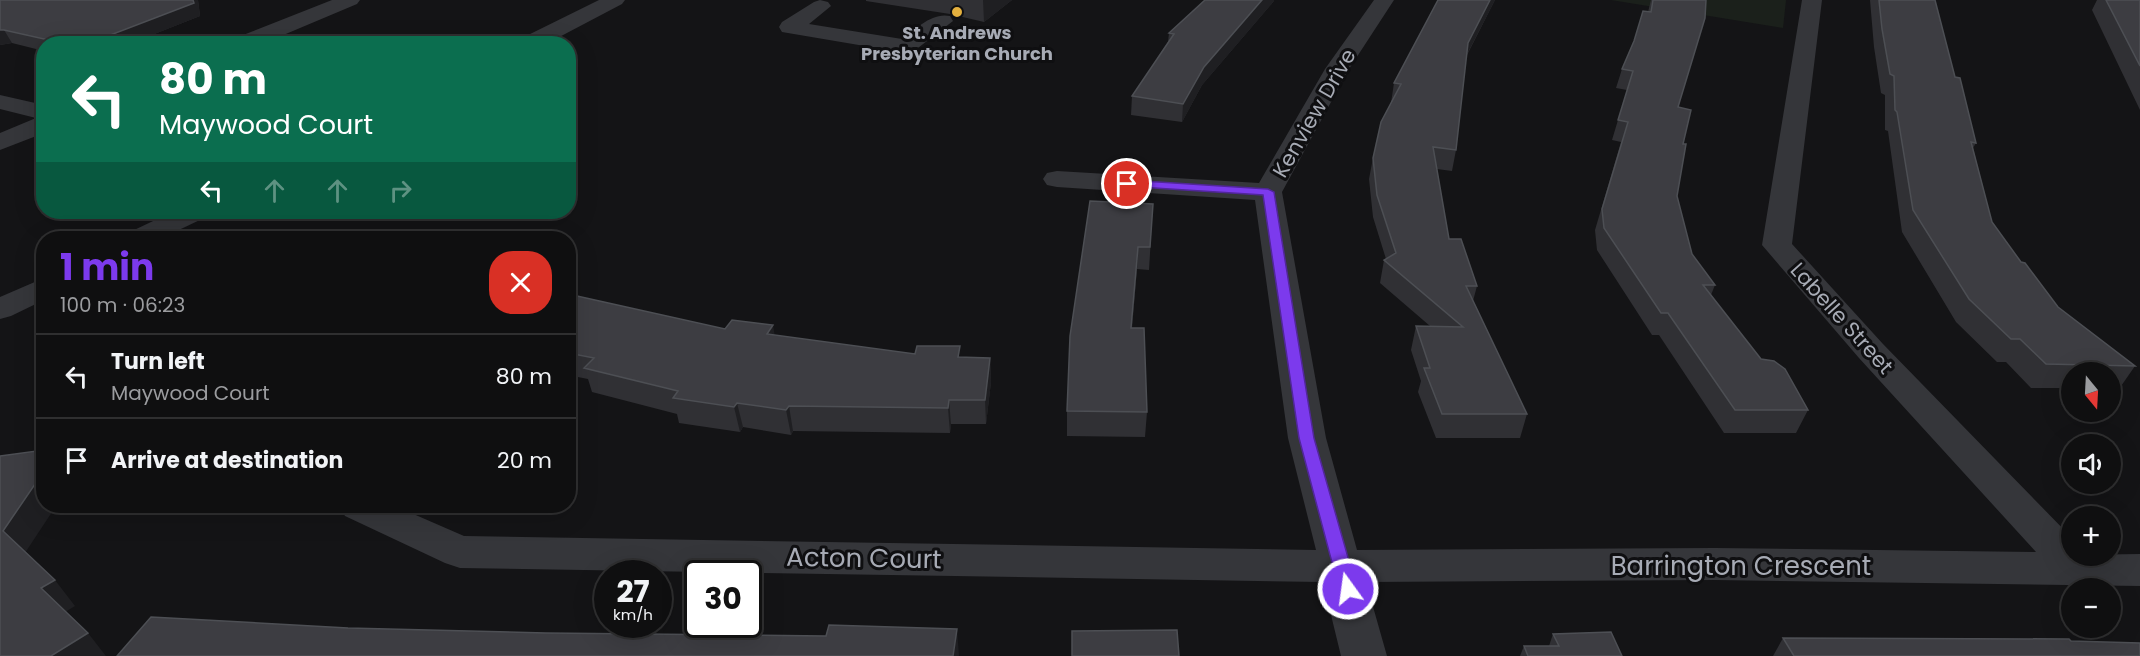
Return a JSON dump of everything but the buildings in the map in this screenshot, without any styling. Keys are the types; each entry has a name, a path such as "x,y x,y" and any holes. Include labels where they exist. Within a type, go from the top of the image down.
{"street":[{"path":"261,36 350,0"},
{"path":"544,36 615,0"},
{"path":"790,27 792,0"},
{"name":"Kenview Drive","path":"1364,656 1307,438 1268,192 1337,69 1384,0"},
{"name":"Labelle Street","path":"1812,0 1777,245 1870,351 2077,570"},
{"path":"790,27 821,6"},
{"path":"790,27 906,46 942,21"},
{"path":"0,102 36,111"},
{"path":"0,142 36,127"},
{"path":"1057,179 1268,192"},
{"path":"155,231 180,219"},
{"path":"0,309 36,291"},
{"name":"Acton Court","path":"374,513 460,552 1342,566"},
{"name":"Barrington Crescent","path":"1342,566 1715,564 2140,570"}],"shaded area":[{"path":"1611,0 1786,0 1783,28"}],"place":[{"name":"St. Andrews Presbyterian Church","path":"957,12"}],"route":[{"path":"1127,184 1268,192 1307,438 1348,589"}]}
